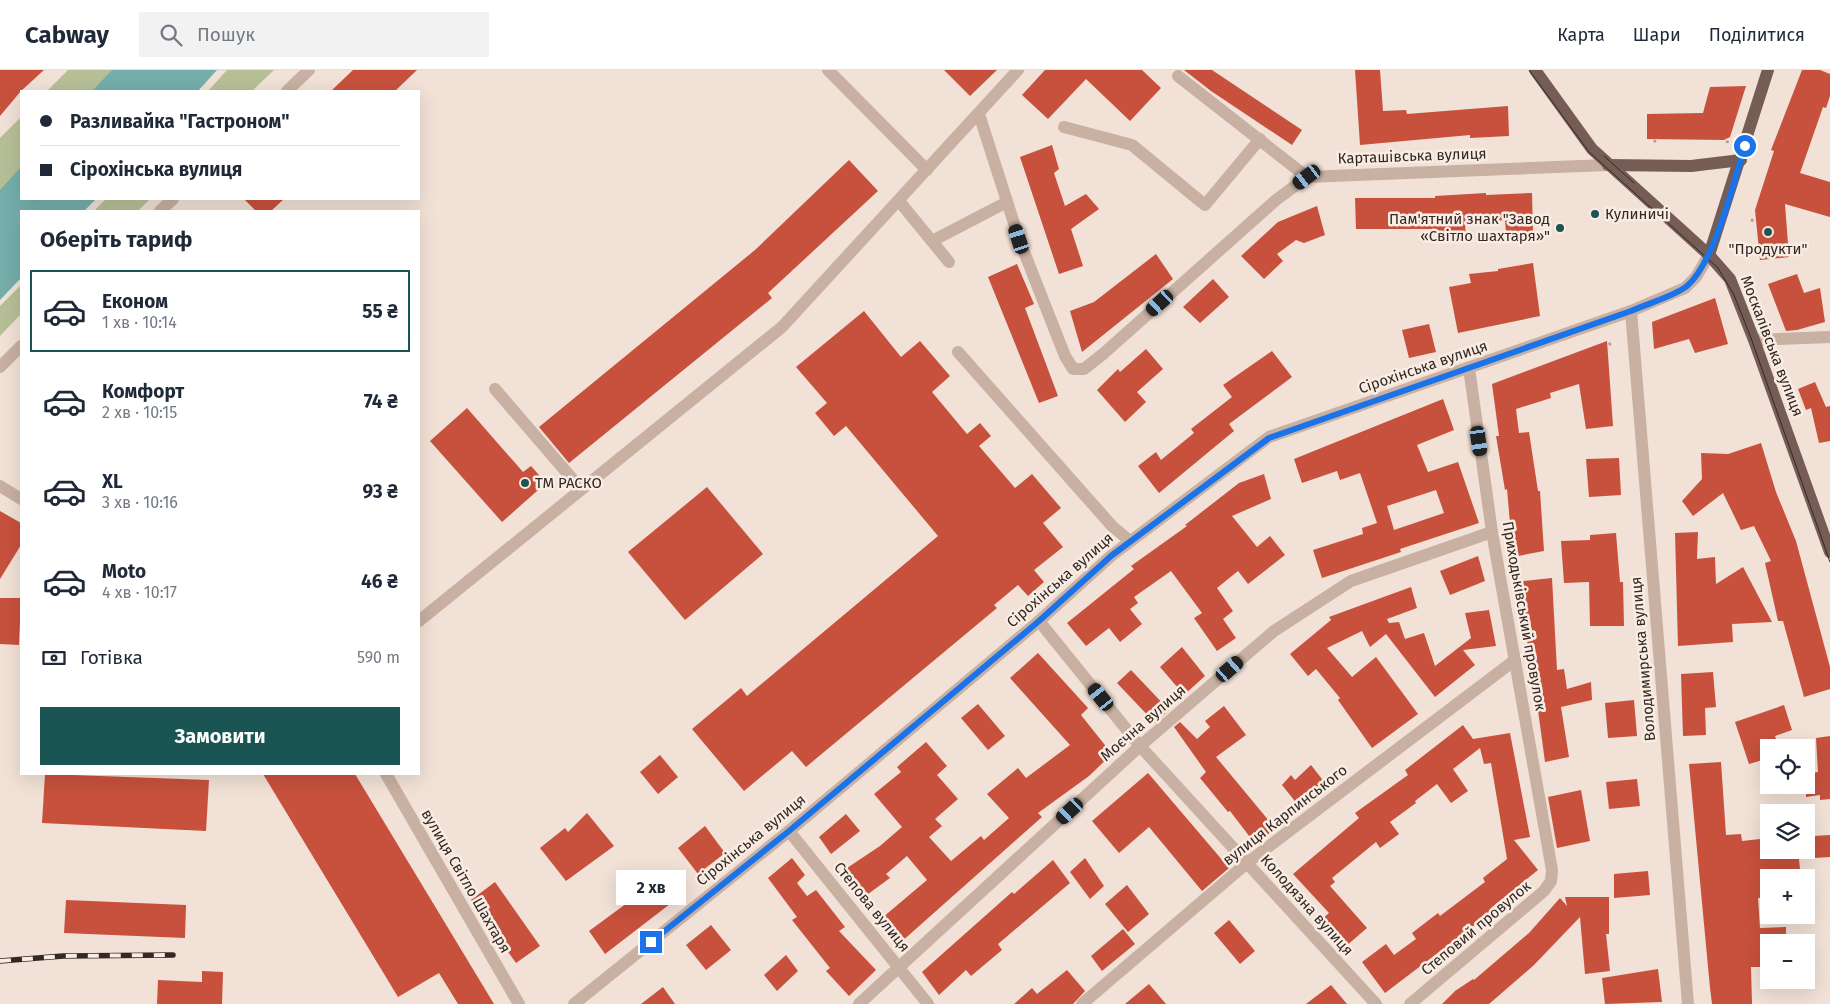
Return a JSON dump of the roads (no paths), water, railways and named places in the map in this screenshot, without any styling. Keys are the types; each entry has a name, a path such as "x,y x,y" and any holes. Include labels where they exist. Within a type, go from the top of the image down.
{"main road":[{"name":"Москалівська вулиця","path":"1535,70 1573,126 1608,165 1722,267 1734,286 1830,552"},
{"path":"1709,255 1741,160 1768,70"},
{"path":"1608,165 1691,166 1741,160"}],"street":[{"path":"288,90 309,70"},
{"path":"828,70 927,170"},
{"path":"420,620 782,327 1018,70"},
{"path":"979,114 1019,239 1065,356 1073,368 1084,369 1276,200 1307,177 1178,76"},
{"path":"1064,127 1132,145 1205,205 1260,140"},
{"name":"Карташівська вулиця","path":"1307,177 1608,165"},
{"path":"161,210 172,200"},
{"path":"899,201 950,262"},
{"path":"932,241 1007,202"},
{"name":"Сірохінська вулиця","path":"574,1004 789,831 1039,621 1111,556 1269,438 1631,311 1685,288 1696,277 1709,255"},
{"name":"Володимирська вулиця","path":"1631,311 1688,1004"},
{"path":"1754,340 1830,337"},
{"path":"0,367 20,347"},
{"path":"958,352 1106,518 1130,541"},
{"name":"Приходьківський провулок","path":"1468,368 1492,532 1552,870"},
{"path":"495,389 581,489"},
{"path":"0,486 20,498"},
{"name":"Моєчна вулиця","path":"858,1004 1140,746 1274,631 1351,580 1492,532"},
{"name":"Колодязна вулиця","path":"1039,621 1140,746 1376,1004"},
{"name":"вулиця Карпинського","path":"1082,1004 1247,863 1515,660"},
{"name":"вулиця Світло Шахтаря","path":"387,775 519,1004"},
{"name":"Степова вулиця","path":"789,831 928,1004"},
{"name":"Степовий провулок","path":"1410,1004 1544,890 1551,881 1552,870"}],"water":[{"path":"112,70 217,70 199,90 93,90"},
{"path":"20,168 20,200 95,200 85,210 20,210 20,279 0,300 0,190"}],"tram line":[{"path":"1529,70 1589,152 1718,268 1734,295 1751,338 1830,562"},
{"path":"1604,156 1634,183"}],"railway":[{"path":"0,961 63,956 173,955"}],"place":[{"name":"Кулиничі","path":"1595,214"},
{"name":"Пам'ятний знак \"Завод «Світло шахтаря»\"","path":"1560,228"},
{"name":"\"Продукти\"","path":"1768,232"},
{"name":"ТМ РАСКО","path":"525,483"}]}
